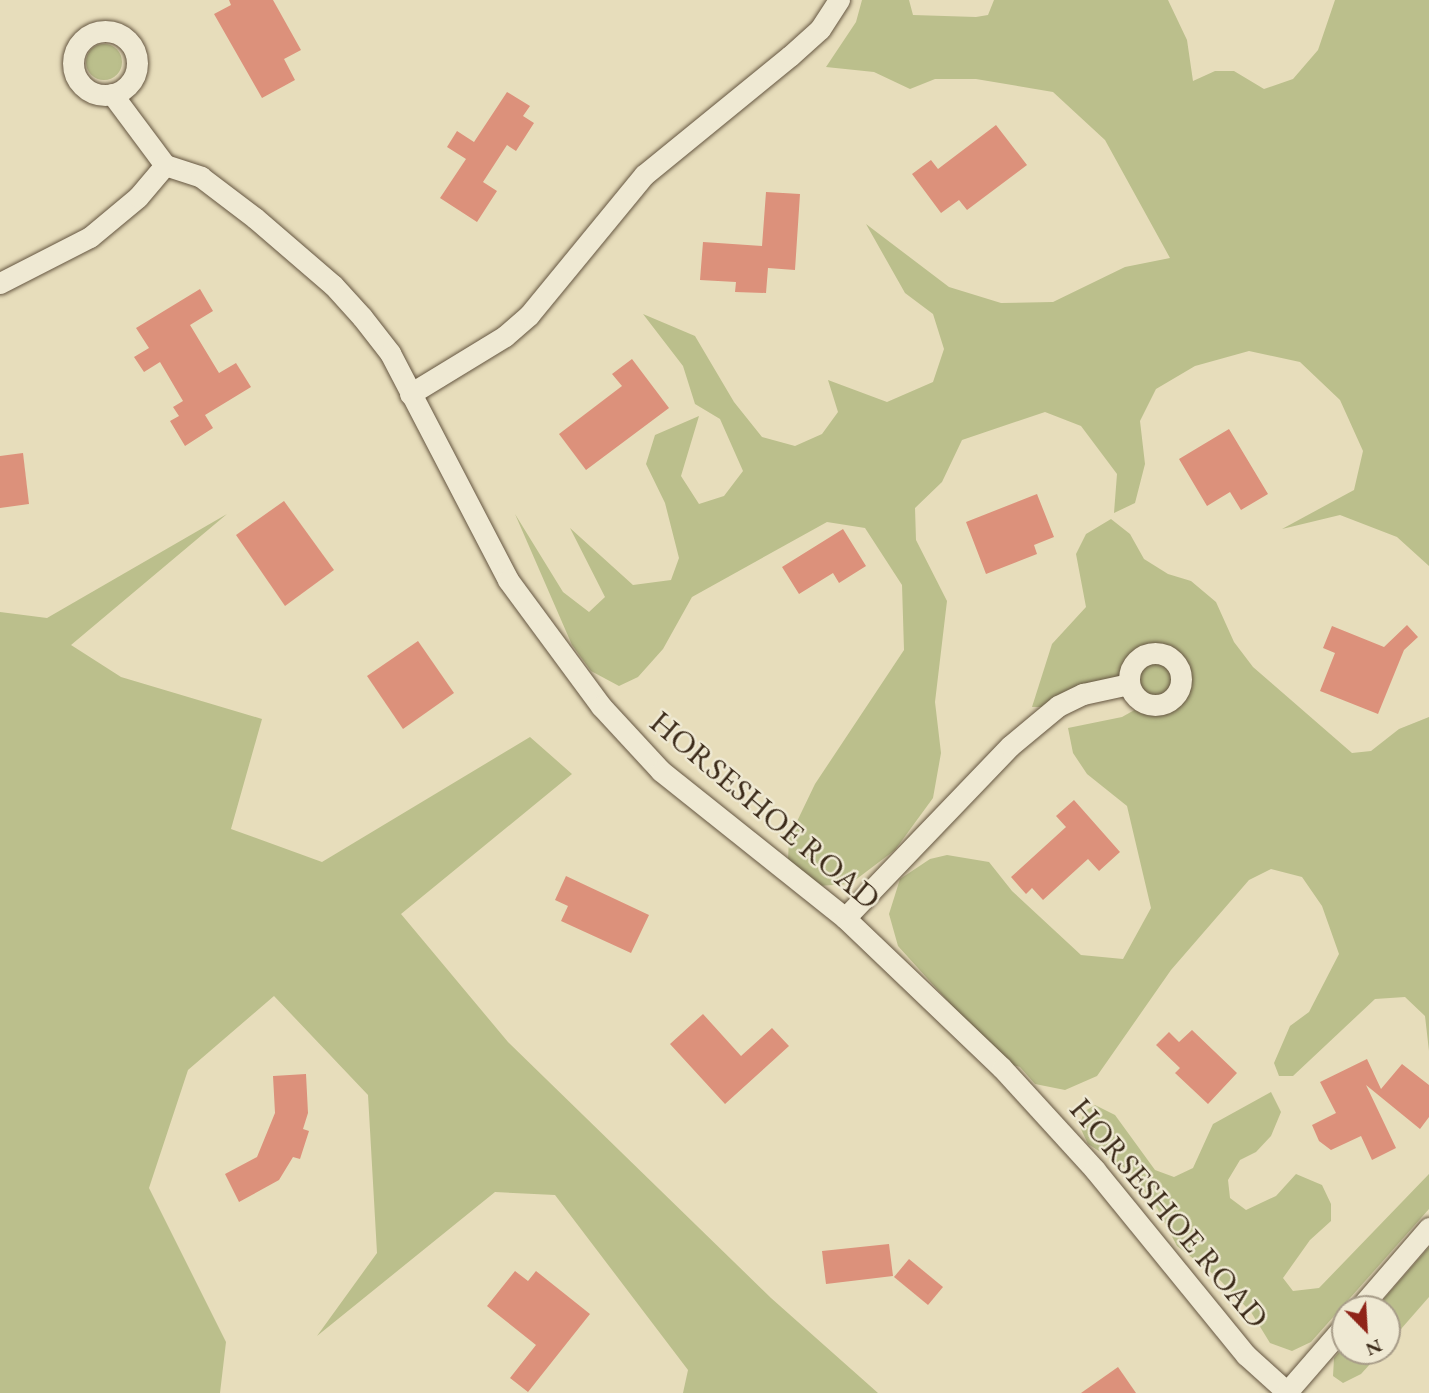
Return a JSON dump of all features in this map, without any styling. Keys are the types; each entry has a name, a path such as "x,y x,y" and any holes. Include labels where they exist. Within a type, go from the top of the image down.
{"street":[{"path":"410,394 505,336 529,315 644,175 790,56 820,29 839,0"},
{"path":"0,283 90,237 138,197 165,165 113,94"},
{"name":"HORSESHOE ROAD","path":"165,165 201,177 333,285 390,353 410,394 440,444 508,580 601,705 661,771 845,918 1002,1068 1095,1170 1246,1355 1288,1392"},
{"path":"845,918 1010,746 1058,706 1083,694 1129,684"},
{"path":"1371,1295 1429,1228"},
{"path":"1288,1392 1331,1341"}],"green space":[{"path":"862,0 909,0 913,15 976,17 988,15 994,0 1168,0 1187,40 1193,81 1215,71 1234,71 1264,89 1293,79 1318,50 1335,0 1429,0 1429,566 1397,537 1340,515 1282,529 1354,490 1363,451 1340,400 1300,362 1249,351 1195,366 1156,389 1140,421 1145,464 1135,503 1114,513 1117,474 1081,426 1045,412 962,440 942,482 915,508 916,540 947,601 935,702 941,753 933,798 895,850 850,884 817,886 788,860 789,838 815,784 904,650 902,585 865,528 827,522 692,597 663,649 638,677 619,686 591,671 572,645 515,514 563,592 589,612 605,597 570,528 633,585 671,580 679,558 665,503 646,464 655,435 699,416 681,476 699,504 724,496 743,471 720,419 695,404 683,366 643,314 695,336 734,402 762,437 795,446 822,434 838,412 828,380 887,402 933,382 944,349 933,314 905,293 866,224 949,287 1001,303 1053,302 1125,267 1170,258 1105,140 1053,92 976,79 935,79 910,89 874,72 826,67 856,22"},
{"path":"104,44 117,49 122,62 117,75 104,80 91,75 86,62 91,49"},
{"path":"227,514 71,645 121,677 262,719 231,829 322,862 530,737 572,774 401,914 508,1042 771,1298 878,1393 683,1393 688,1370 555,1195 495,1192 317,1336 377,1253 368,1095 274,996 188,1070 149,1188 226,1342 220,1393 0,1393 0,612 47,618"},
{"path":"1111,519 1130,534 1144,559 1168,574 1191,581 1216,602 1234,642 1253,667 1352,753 1371,751 1399,729 1429,717 1429,1051 1425,1016 1405,997 1375,999 1293,1076 1279,1076 1274,1063 1290,1026 1309,1012 1339,954 1322,906 1302,877 1271,869 1249,880 1171,970 1097,1076 1065,1090 1035,1084 1020,1067 1003,1062 898,946 889,914 900,879 930,859 947,855 989,862 1012,891 1081,955 1123,959 1151,908 1127,806 1087,774 1073,753 1068,728 1122,717 1147,703 1127,694 1070,707 1032,707 1052,644 1086,607 1076,554 1086,534"},
{"path":"1271,1092 1281,1112 1271,1136 1256,1152 1240,1160 1228,1180 1230,1198 1246,1210 1276,1196 1296,1174 1322,1185 1331,1204 1331,1221 1310,1240 1283,1278 1293,1291 1319,1288 1429,1174 1429,1209 1353,1295 1331,1295 1331,1319 1311,1342 1292,1351 1270,1343 1251,1312 1217,1277 1177,1246 1157,1208 1130,1171 1088,1144 1079,1125 1085,1111 1095,1105 1115,1115 1155,1170 1174,1177 1193,1168 1213,1124"},
{"path":"1429,1247 1429,1297 1401,1329 1401,1295 1387,1295"},
{"path":"1334,1365 1369,1365 1361,1374 1343,1383 1333,1376"}],"building":[{"path":"229,0 273,0 301,50 284,59 295,80 262,98 214,14 231,5"},
{"path":"507,92 530,106 523,116 534,123 516,151 507,145 483,182 497,191 477,222 440,198 466,159 447,147 457,131 474,142"},
{"path":"996,125 1027,165 967,210 959,200 941,213 912,174 931,160 938,169"},
{"path":"766,192 800,194 795,270 768,268 766,293 735,292 736,282 700,280 703,242 762,246"},
{"path":"200,289 213,311 190,325 219,373 236,363 251,387 205,415 213,428 185,446 170,421 179,416 173,407 183,401 160,362 144,372 134,357 149,348 136,328"},
{"path":"632,359 669,408 586,470 559,434 622,386 612,374"},
{"path":"1229,429 1268,494 1241,510 1230,492 1207,506 1179,459"},
{"path":"23,453 29,504 0,508 0,456"},
{"path":"1037,494 1054,537 1034,545 1037,554 986,574 966,522"},
{"path":"284,501 334,570 285,606 236,535"},
{"path":"843,529 866,566 839,583 833,573 799,594 782,567"},
{"path":"1407,625 1418,637 1404,650 1378,714 1320,691 1335,653 1323,648 1332,626 1384,647"},
{"path":"418,641 454,693 403,729 367,676"},
{"path":"1074,800 1120,852 1099,871 1088,859 1043,900 1032,888 1026,894 1011,877 1066,827 1056,816"},
{"path":"566,876 649,915 631,953 561,921 568,906 555,900"},
{"path":"703,1014 741,1056 772,1028 789,1046 725,1104 670,1044"},
{"path":"1192,1030 1237,1073 1208,1104 1175,1073 1180,1068 1156,1045 1169,1032 1179,1042"},
{"path":"1367,1059 1381,1089 1402,1064 1429,1085 1429,1117 1420,1129 1366,1085 1396,1148 1372,1160 1361,1136 1331,1150 1319,1141 1312,1125 1336,1113 1320,1082"},
{"path":"306,1074 308,1113 303,1129 309,1131 300,1159 293,1157 279,1180 239,1202 225,1174 257,1157 275,1113 273,1076"},
{"path":"889,1244 893,1276 826,1284 822,1251"},
{"path":"909,1259 943,1287 928,1305 894,1277"},
{"path":"515,1271 528,1281 536,1271 590,1314 528,1392 510,1378 536,1345 487,1306"},
{"path":"1118,1367 1136,1393 1081,1393"}]}
